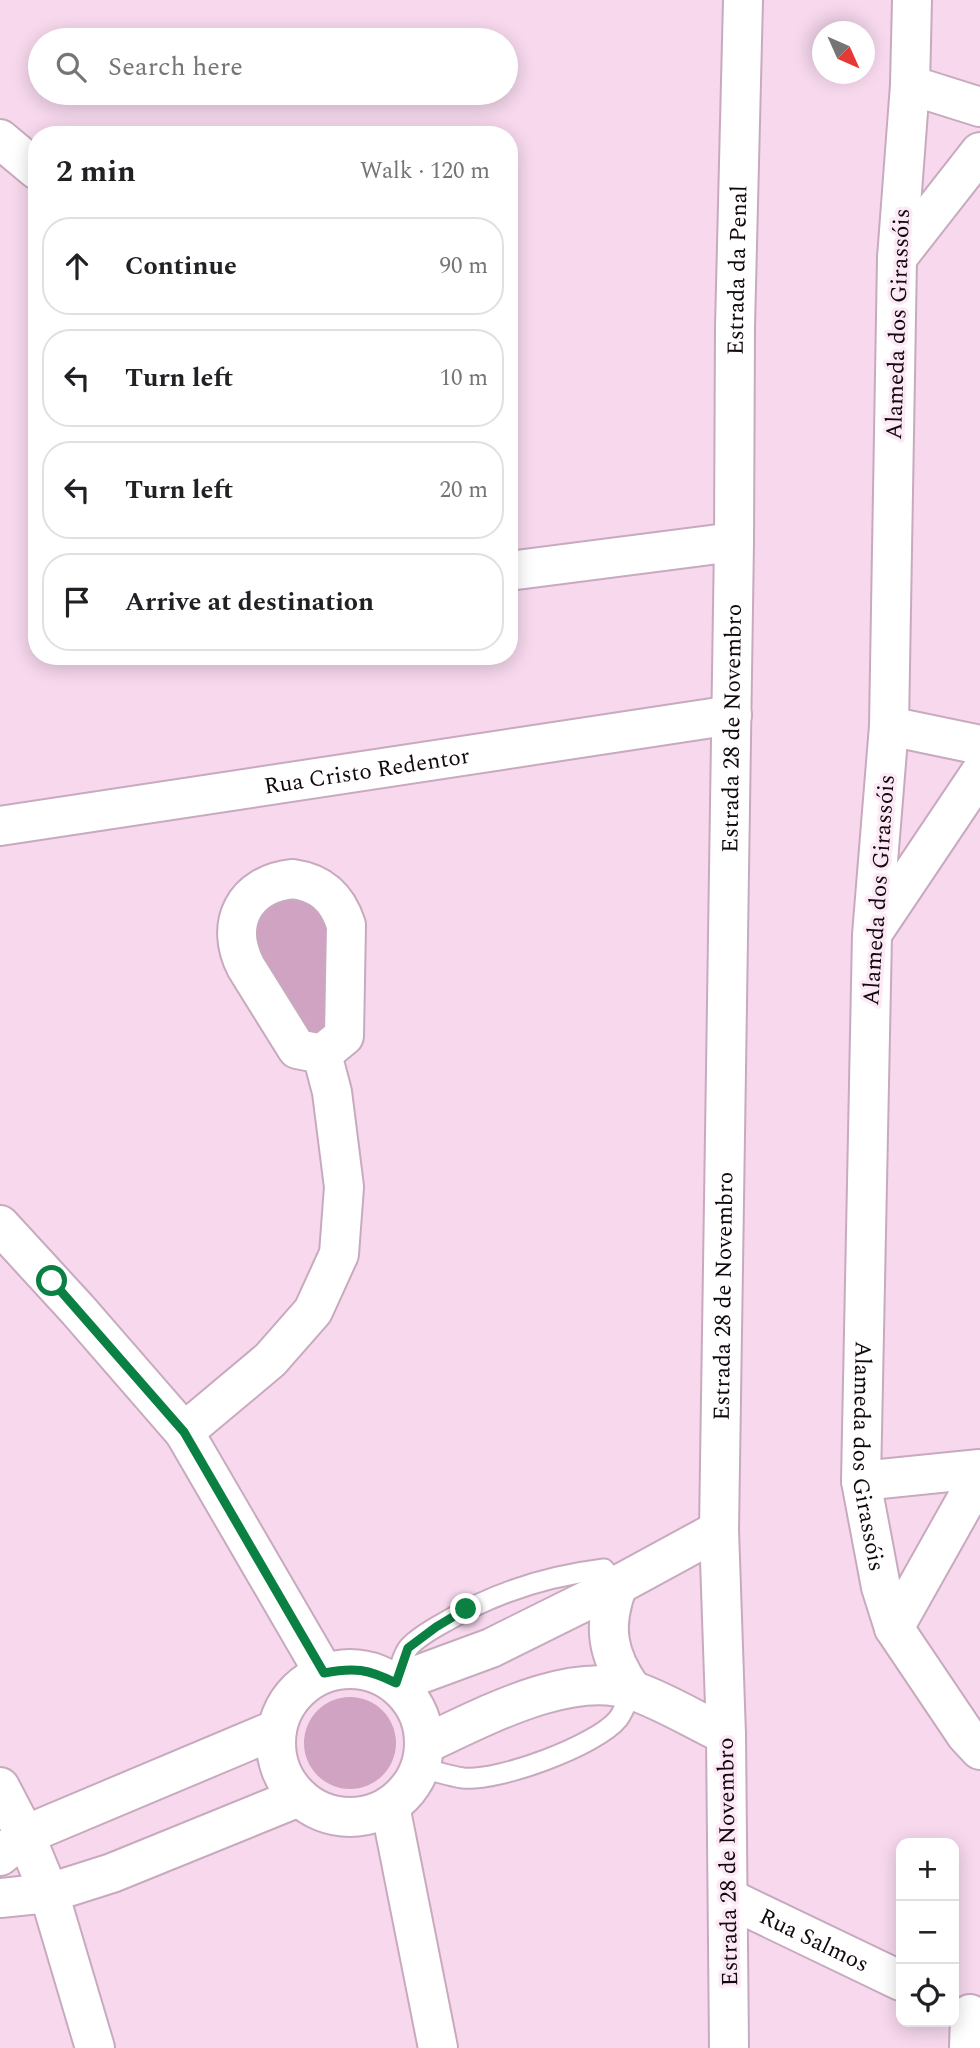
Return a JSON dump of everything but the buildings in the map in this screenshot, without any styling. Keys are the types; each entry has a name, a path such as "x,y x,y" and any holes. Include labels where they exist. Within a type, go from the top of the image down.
{"street":[{"name":"Estrada da Penal","path":"734,542 735,327 743,0"},
{"name":"Alameda dos Girassóis","path":"912,0 910,85 897,258 889,726 872,935 861,1480 881,1587 894,1628 966,1735 980,1750"},
{"path":"910,85 980,107"},
{"path":"0,139 28,162"},
{"path":"897,258 980,152"},
{"path":"518,570 734,542"},
{"name":"Estrada 28 de Novembro","path":"729,2048 726,1735 719,1530 734,542"},
{"name":"Rua Cristo Redentor","path":"0,826 732,715"},
{"path":"889,726 980,745"},
{"path":"872,935 980,773"},
{"path":"184,1432 270,1360 313,1311 339,1254 344,1187 332,1092 322,1054"},
{"path":"0,1225 184,1432 324,1673"},
{"path":"861,1480 980,1469"},
{"path":"894,1628 980,1475"},
{"path":"396,1683 491,1648 618,1585 719,1530"},
{"path":"618,1585 609,1615 608,1631 616,1662 632,1690"},
{"path":"348,1668 373,1672 396,1683 412,1700 422,1721 423,1756 409,1790 390,1806 368,1816 343,1818 319,1811 299,1797 284,1777 276,1754 277,1729 286,1705 302,1686 324,1673 348,1668"},
{"path":"423,1756 494,1713 583,1684 632,1690 726,1735"},
{"path":"12,1846 277,1729"},
{"path":"0,1787 12,1846 50,1893 95,2048"},
{"path":"0,1898 50,1893 112,1873 299,1797"},
{"path":"390,1806 438,2048"},
{"name":"Rua Salmos","path":"728,1898 896,1979"}],"lane":[{"path":"423,1756 466,1778 529,1766 590,1739 617,1720 632,1690"}],"shaded area":[{"path":"285,900 312,905 320,912 328,930 330,1023 322,1032 309,1034 257,951 256,925 273,905"},
{"path":"350,1697 367,1701 382,1711 392,1726 396,1743 392,1760 382,1775 367,1785 350,1789 333,1785 318,1775 308,1760 304,1743 308,1726 318,1711 333,1701"}],"route":[{"path":"52,1281 184,1432 324,1673 348,1668 373,1672 396,1683 408,1648 466,1609"}]}
